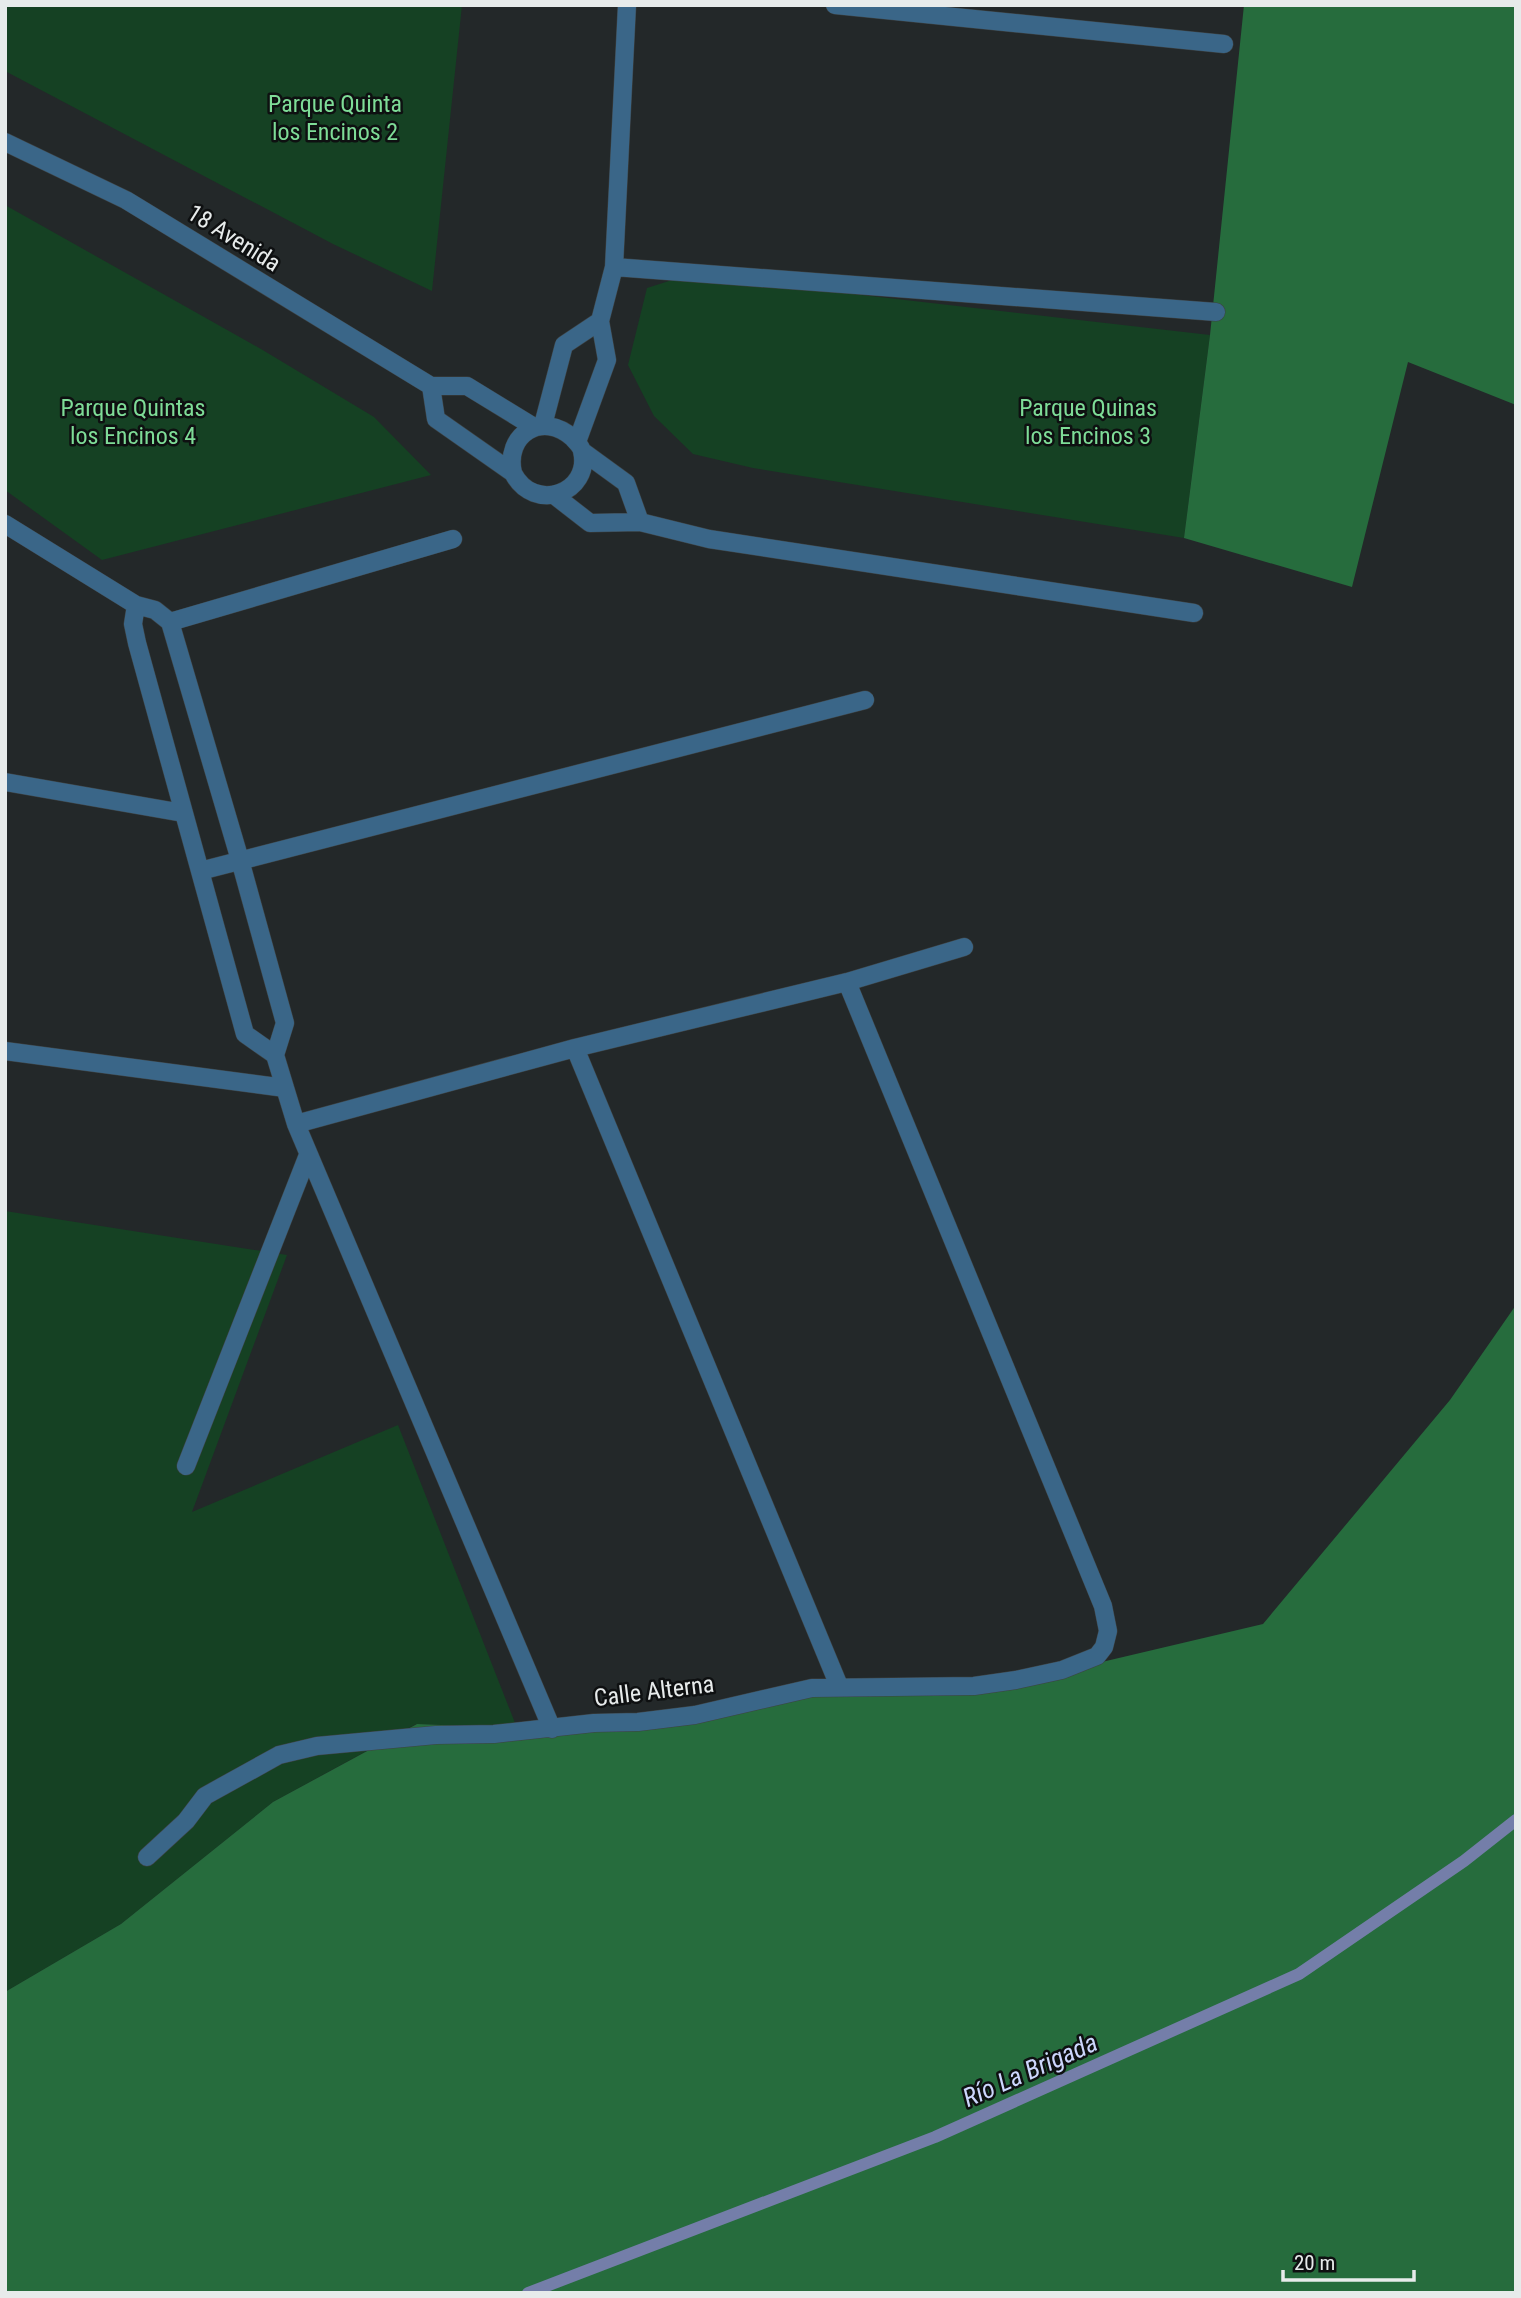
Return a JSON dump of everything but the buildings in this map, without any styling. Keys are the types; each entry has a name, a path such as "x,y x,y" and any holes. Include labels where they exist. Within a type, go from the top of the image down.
{"street":[{"path":"600,321 564,345 538,426 515,446 511,465 513,473 519,484 529,492 541,496 554,495 566,491 577,479 582,467 579,446 607,360 600,321 614,267 627,5"},
{"path":"835,5 1224,44"},
{"name":"18 Avenida","path":"5,142 126,200 431,386"},
{"path":"614,267 1216,312"},
{"path":"513,473 436,419 431,386 467,386 538,426 566,432 579,446 626,483 640,522"},
{"path":"554,495 590,523 640,522 721,541 1194,613"},
{"path":"5,524 136,604 155,610 170,622 285,1023 275,1055 296,1124 552,1729"},
{"path":"170,622 453,538"},
{"path":"136,604 134,624 137,643 245,1034 275,1055"},
{"path":"200,871 865,700"},
{"path":"5,782 183,813"},
{"path":"296,1124 575,1048 847,982 964,947"},
{"name":"Calle Alterna","path":"147,1857 186,1821 205,1796 279,1755 317,1746 436,1735 494,1734 695,1715 812,1688 974,1686 1062,1671 1097,1656 1104,1647 1108,1631 1104,1606 847,982"},
{"path":"575,1048 839,1686"},
{"path":"5,1051 285,1088"},
{"path":"186,1466 308,1155"}],"green space":[{"name":"Parque Quinta los Encinos 2","path":"5,5 462,5 432,291 333,244 5,71"},
{"path":"1244,5 1516,5 1516,405 1408,362 1352,587 1184,538 1210,335"},
{"name":"Parque Quintas los Encinos 4","path":"5,205 261,349 374,417 431,475 102,560 5,490"},
{"name":"Parque Quinas los Encinos 3","path":"688,275 1210,335 1184,538 753,468 693,454 654,416 628,365 647,288"},
{"path":"5,1211 287,1255 192,1512 398,1425 517,1728 416,1724 273,1802 121,1924 5,1992"},
{"path":"1516,1305 1516,2293 5,2293 5,1992 121,1924 273,1802 417,1724 517,1728 818,1696 979,1691 1263,1624 1450,1400"}],"waterway":[{"name":"Río La Brigada","path":"528,2293 935,2137 1299,1974 1464,1861 1516,1820"}]}
